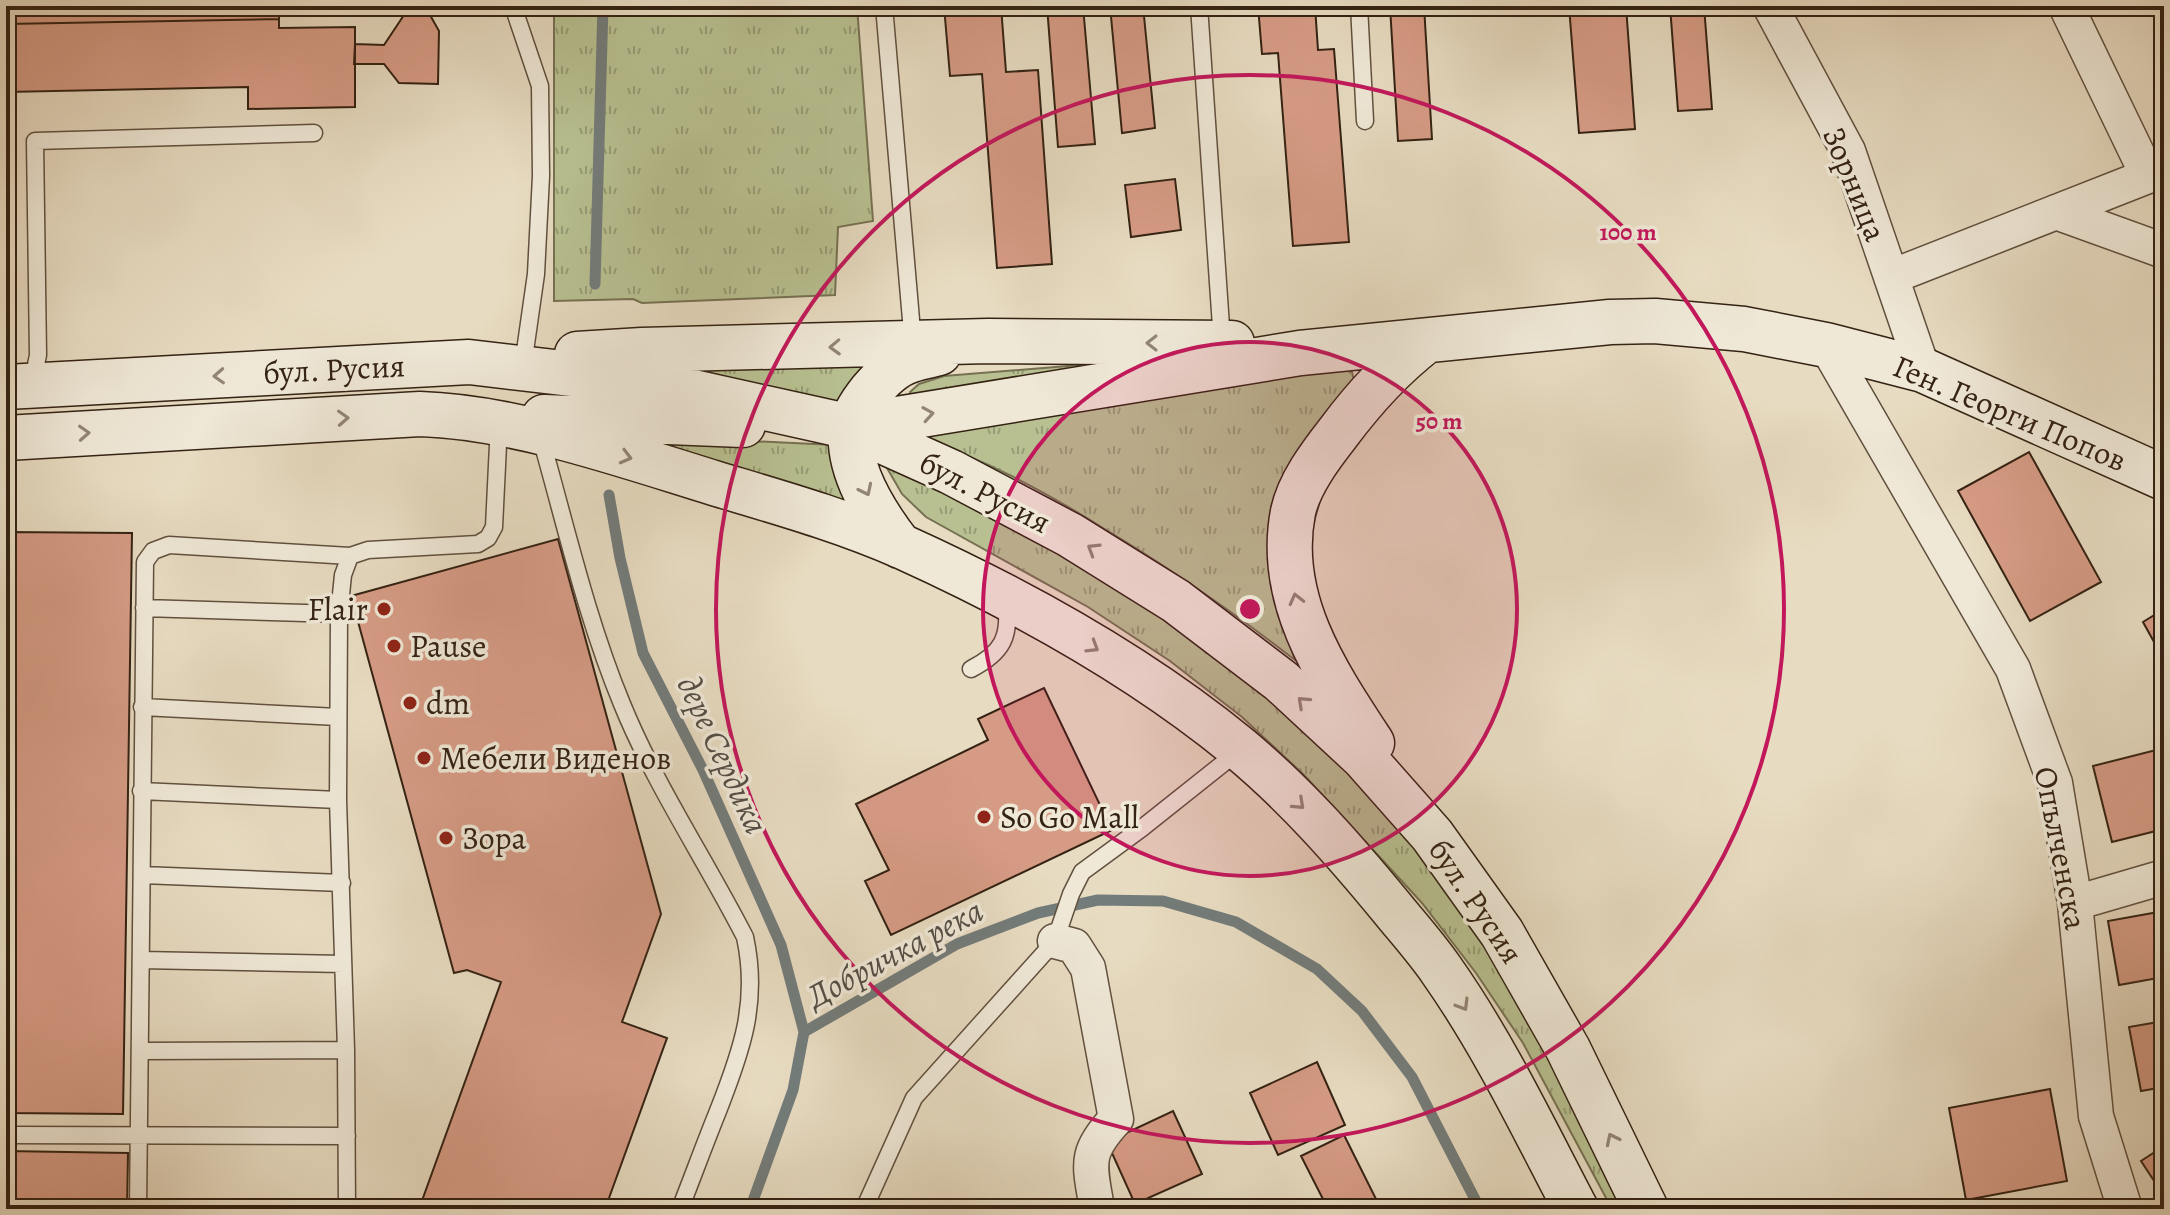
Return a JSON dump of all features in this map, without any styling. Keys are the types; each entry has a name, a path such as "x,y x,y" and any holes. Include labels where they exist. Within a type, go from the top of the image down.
{"main road":[{"name":"Ген. Георги Попов","path":"1426,341 1610,322 1655,321 1744,329 1826,345 1923,370 2164,478"},
{"path":"469,362 642,350 988,341 1426,341"},
{"path":"900,546 882,522 857,472 851,427 858,409 883,377 907,361 988,341"},
{"path":"499,424 851,427 1300,353 1426,341"},
{"path":"1426,341 1381,379 1309,473 1293,510 1289,555 1295,600 1330,679 1432,835"},
{"name":"бул. Русия","path":"19,387 469,362 657,384 851,427 951,472 1070,535 1176,601 1281,681 1363,757 1432,835 1510,946 1568,1049 1646,1209"},
{"name":"бул. Русия","path":"6,438 420,414 499,424 634,459 805,511 900,546 1005,596 1111,658 1198,717 1241,749 1311,815 1371,882 1442,970 1510,1083 1576,1209"}],"street":[{"name":"Зорница","path":"1770,6 1848,151 1923,370"},
{"path":"1891,277 2148,176 2066,6"},
{"path":"2056,212 2164,251"},
{"name":"Опълченска","path":"1826,345 2013,669 2055,783 2075,903 2096,1116 2125,1209"},
{"path":"2075,903 2164,877"},
{"path":"1058,933 1074,946 1088,968 1116,1119 1098,1138 1090,1162 1097,1209"}],"lane":[{"path":"513,6 540,86 541,176 536,274 524,358"},
{"path":"884,6 913,344"},
{"path":"1199,6 1222,343"},
{"path":"1359,6 1365,121"},
{"path":"19,387 38,355 35,141 314,133"},
{"path":"138,1209 145,562 153,551 169,545 350,556 368,550 478,544 488,538 494,527 499,424"},
{"path":"499,424 594,630 618,694 653,770 745,937 751,998 747,1027 739,1057 680,1209"},
{"path":"347,1209 338,717 339,614 343,575 350,556"},
{"path":"971,669 988,661 1007,633 1005,596"},
{"path":"144,608 339,614"},
{"path":"142,707 338,717"},
{"path":"864,1209 914,1098 1058,933 1082,872 1241,749"},
{"path":"141,791 338,800"},
{"path":"142,875 342,883"},
{"path":"141,960 343,964"},
{"path":"141,1051 346,1050"},
{"path":"6,1135 347,1136"}],"green space":[{"path":"554,6 857,6 873,221 838,227 835,295 642,303 633,299 554,301"},
{"path":"1202,355 912,399 910,392 919,384 944,376"},
{"path":"884,359 845,406 644,367"},
{"path":"1338,367 1352,372 1354,381 1284,628 1295,660 1201,591 1081,514 989,465 916,437"},
{"path":"577,433 835,445 863,520"},
{"path":"883,461 1025,530 1140,599 1250,680 1317,738 1399,827 1520,994 1630,1209 1612,1209 1523,1043 1476,973 1422,903 1304,775 1242,717 1170,661 1088,607 926,517 902,494"}],"building":[{"path":"6,6 279,6 279,19 6,24"},
{"path":"944,6 1001,6 1006,72 1038,70 1052,264 997,268 982,74 950,76"},
{"path":"1047,6 1083,6 1095,144 1058,147"},
{"path":"1110,6 1143,6 1155,128 1122,133"},
{"path":"1258,6 1315,6 1318,50 1334,49 1349,242 1293,246 1278,53 1262,54"},
{"path":"1390,6 1424,6 1432,139 1398,141"},
{"path":"1569,6 1626,6 1635,129 1579,133"},
{"path":"1670,6 1704,6 1712,109 1678,111"},
{"path":"404,15 430,15 439,31 438,84 399,83 384,64 354,64 355,44 384,45"},
{"path":"279,19 279,28 355,27 355,107 248,109 248,87 6,92 6,24"},
{"path":"1175,179 1181,230 1131,237 1125,185"},
{"path":"2029,452 2101,582 2030,621 1958,491"},
{"path":"6,532 132,533 123,1114 6,1113"},
{"path":"558,539 661,914 622,1022 667,1038 605,1209 419,1209 501,982 467,970 454,973 351,596"},
{"path":"2164,609 2164,660 2143,622"},
{"name":"So Go Mall","path":"1044,688 1112,830 891,935 865,881 889,870 856,804 988,740 978,719"},
{"path":"2164,748 2164,846 2160,830 2112,842 2093,766"},
{"path":"2164,911 2164,977 2119,985 2108,921"},
{"path":"2164,1021 2164,1087 2141,1091 2129,1027"},
{"path":"1317,1062 1345,1125 1278,1155 1250,1093"},
{"path":"2050,1089 2067,1181 1966,1200 1949,1108"},
{"path":"1173,1111 1202,1174 1135,1204 1107,1142"},
{"path":"1344,1135 1379,1205 1371,1209 1328,1209 1301,1156"},
{"path":"2164,1146 2164,1196 2141,1161"},
{"path":"6,1151 128,1153 127,1209 6,1209"}],"waterway":[{"name":"дере Сердика","path":"595,284 603,6"},
{"name":"дере Сердика","path":"609,495 620,558 643,653 703,770 781,945 804,1032"},
{"name":"Добричка река","path":"750,1209 793,1090 804,1032 957,944 1038,913 1098,900 1163,901 1236,922 1317,969 1362,1011 1412,1077 1480,1209"}],"place":[{"name":"Flair","path":"384,609"},
{"name":"Pause","path":"394,646"},
{"name":"dm","path":"410,703"},
{"name":"Мебели Виденов","path":"424,758"},
{"name":"So Go Mall","path":"984,817"},
{"name":"Зора","path":"446,838"}]}
